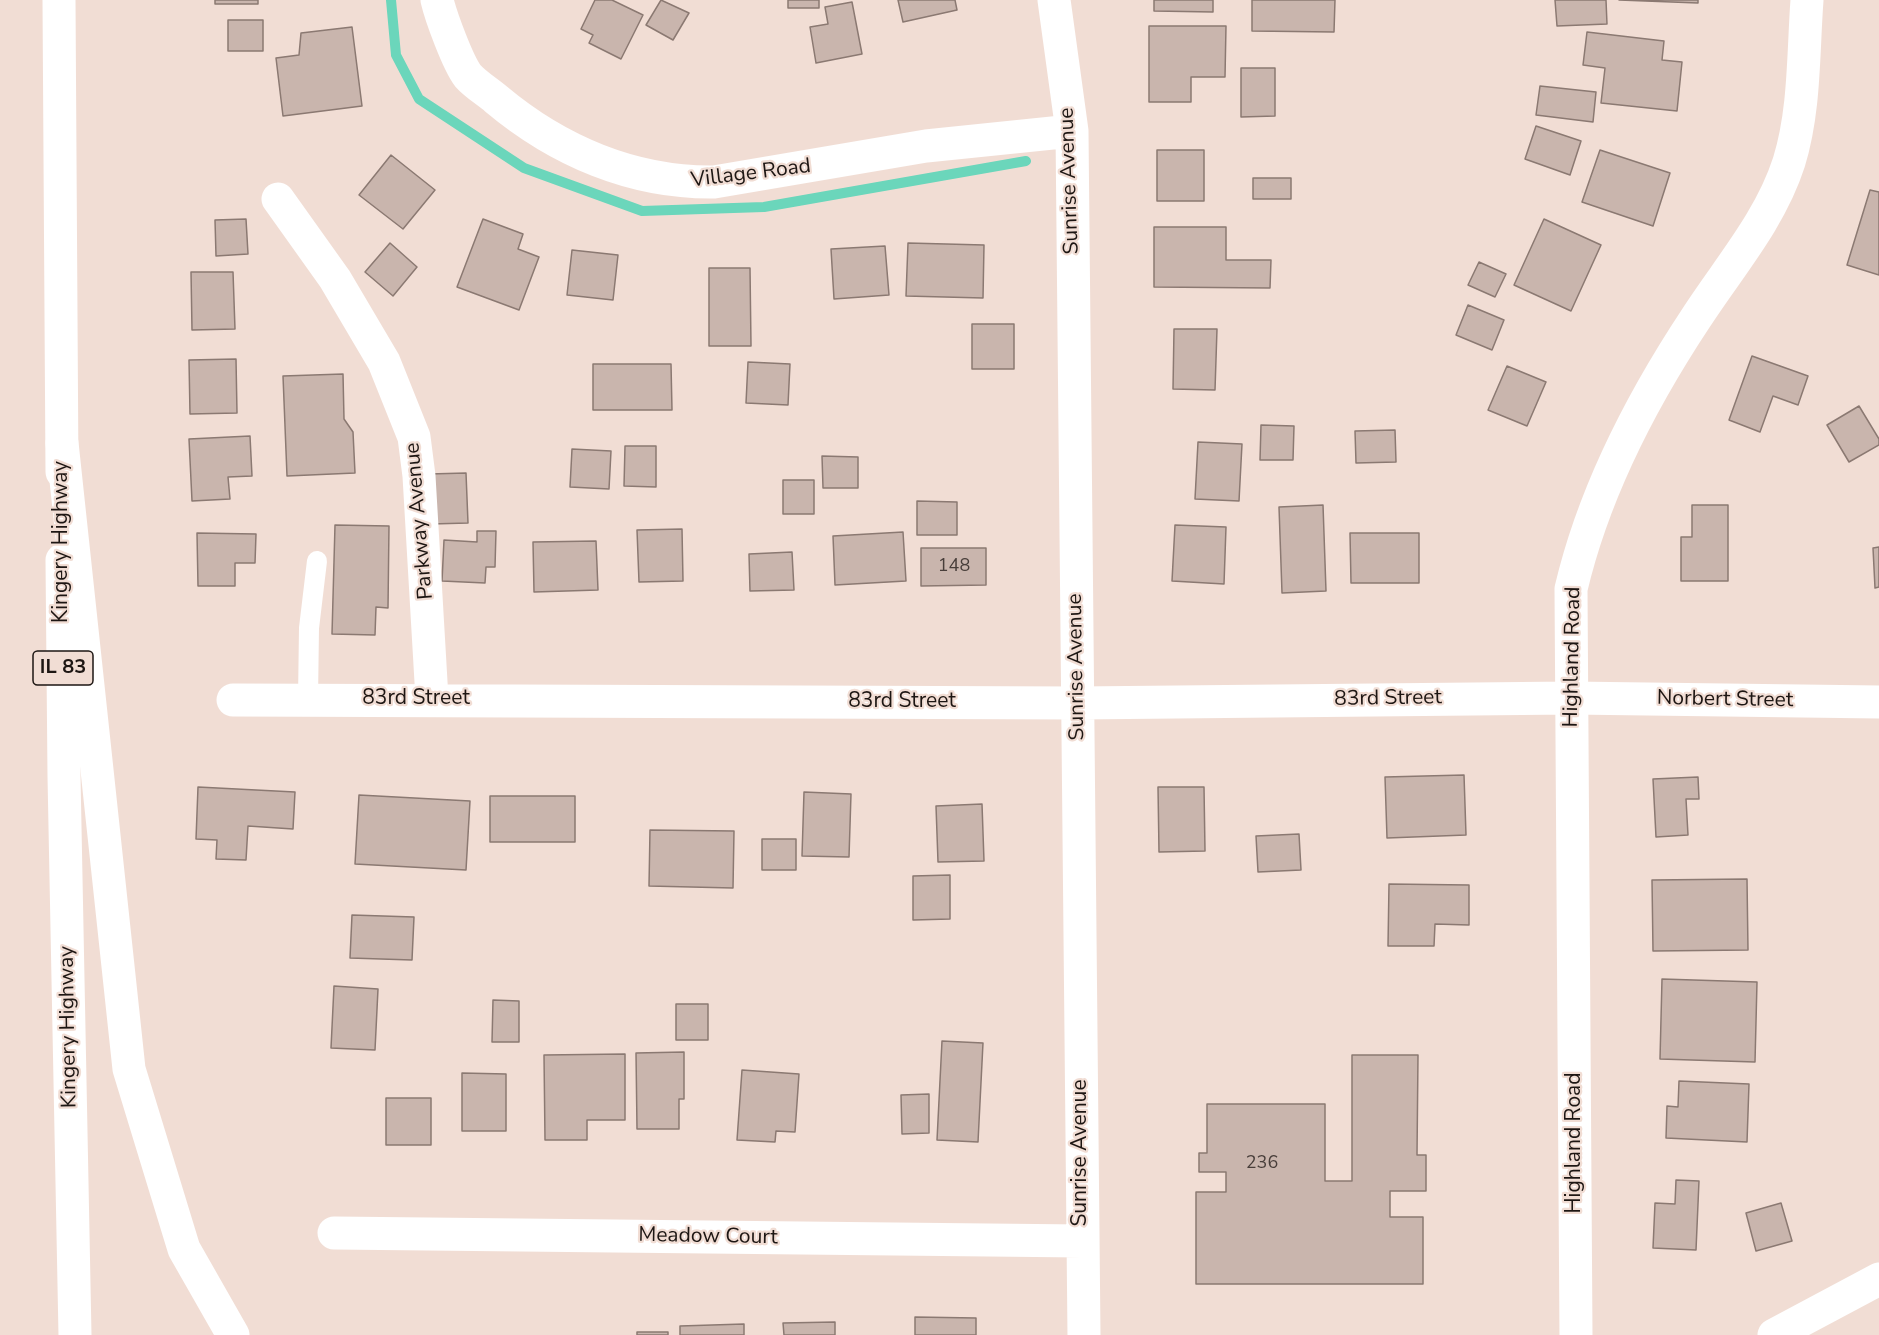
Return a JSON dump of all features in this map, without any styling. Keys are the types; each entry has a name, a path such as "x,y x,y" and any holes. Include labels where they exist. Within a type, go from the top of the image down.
{"main road":[{"name":"Kingery Highway","path":"59,0 64,776 75,1335"},
{"name":"Village Road","path":"437,0 441,15 468,75 528,126 591,158 650,177 684,183 714,183 926,146 1072,131"},
{"name":"Sunrise Avenue","path":"1054,0 1072,131 1084,1335"},
{"name":"Highland Road","path":"1576,1335 1571,589 1581,549 1617,456 1636,418 1695,318 1772,204 1788,164 1799,125 1807,0"},
{"name":"Parkway Avenue","path":"278,199 334,279 384,362 414,437 419,476 432,699"},
{"path":"62,443 129,1069 184,1249 233,1335"},
{"name":"Norbert Street","path":"1572,698 1879,702"},
{"name":"83rd Street","path":"233,700 1078,703 1572,698"},
{"name":"Meadow Court","path":"334,1233 1082,1241"},
{"path":"1774,1335 1879,1279"}],"lane":[{"path":"308,699 309,628 317,561"}],"building":[{"path":"215,0 258,0 258,4 215,4"},
{"path":"595,0 612,0 643,15 621,59 589,43 593,35 581,29"},
{"path":"661,0 689,13 673,40 646,25"},
{"path":"788,0 819,0 819,8 788,8"},
{"path":"898,0 955,0 957,10 903,22"},
{"path":"1154,0 1213,0 1213,12 1154,11"},
{"path":"1252,0 1335,0 1334,32 1252,31"},
{"path":"1555,0 1606,0 1607,24 1557,26"},
{"path":"1619,0 1698,0 1698,3"},
{"path":"852,2 862,54 816,63 810,27 828,24 825,7"},
{"path":"228,20 263,20 263,51 228,51"},
{"path":"1149,26 1226,26 1225,77 1191,77 1191,102 1149,102"},
{"path":"352,27 362,106 283,116 276,58 299,55 301,33"},
{"path":"1587,32 1664,41 1662,60 1682,62 1677,111 1601,103 1605,68 1583,65"},
{"path":"1241,68 1275,68 1275,116 1241,117"},
{"path":"1540,86 1596,92 1593,122 1536,115"},
{"path":"1536,126 1581,141 1570,175 1525,159"},
{"path":"1157,150 1204,150 1204,201 1157,201"},
{"path":"1600,150 1670,173 1653,226 1582,202"},
{"path":"391,155 435,190 403,229 359,195"},
{"path":"1253,178 1291,178 1291,199 1253,199"},
{"path":"1870,190 1879,192 1879,275 1847,265"},
{"path":"246,219 248,254 216,256 215,220"},
{"path":"483,219 523,234 518,249 539,257 519,310 457,287"},
{"path":"1544,219 1601,245 1571,311 1514,285"},
{"path":"1154,227 1226,227 1226,260 1271,260 1270,288 1154,287"},
{"path":"390,243 417,267 393,296 365,272"},
{"path":"908,243 984,245 983,298 906,296"},
{"path":"885,246 889,295 834,299 831,249"},
{"path":"572,250 618,255 613,300 567,295"},
{"path":"1479,262 1506,274 1495,297 1468,285"},
{"path":"709,268 750,268 751,346 709,346"},
{"path":"191,272 233,272 235,329 192,330"},
{"path":"1468,305 1504,320 1492,350 1456,335"},
{"path":"972,324 1014,324 1014,369 972,369"},
{"path":"1174,329 1217,329 1215,390 1173,389"},
{"path":"1752,356 1808,376 1798,405 1773,396 1760,432 1729,420"},
{"path":"236,359 237,413 190,414 189,360"},
{"path":"748,362 790,364 788,405 746,403"},
{"path":"593,364 671,364 672,410 593,410"},
{"path":"1507,366 1546,382 1527,426 1488,410"},
{"path":"343,374 344,419 353,432 355,473 287,476 283,376"},
{"path":"1859,406 1879,439 1879,445 1849,462 1827,425"},
{"path":"1261,425 1294,426 1293,460 1260,460"},
{"path":"1395,430 1396,462 1356,463 1355,431"},
{"path":"250,436 252,476 228,477 230,499 192,501 189,439"},
{"path":"1198,442 1242,444 1239,501 1195,499"},
{"path":"625,446 656,446 656,487 624,486"},
{"path":"572,449 611,451 609,489 570,487"},
{"path":"822,456 858,457 858,488 823,488"},
{"path":"466,473 468,523 431,524 429,474"},
{"path":"783,480 814,480 814,514 783,514"},
{"path":"917,501 957,502 957,535 917,535"},
{"path":"1323,505 1326,591 1282,593 1279,507"},
{"path":"1692,505 1728,505 1728,581 1681,581 1681,537 1692,537"},
{"path":"335,525 389,526 388,608 376,607 375,635 332,634"},
{"path":"1175,525 1226,527 1224,584 1172,581"},
{"path":"682,529 683,581 639,582 637,530"},
{"path":"477,531 496,531 495,567 486,567 485,583 442,581 444,540 477,542"},
{"path":"903,532 906,581 835,585 833,536"},
{"path":"197,533 256,534 255,563 235,563 235,586 198,586"},
{"path":"1350,533 1419,533 1419,583 1351,583"},
{"path":"596,541 598,590 534,592 533,542"},
{"path":"1879,547 1879,587 1875,588 1873,548"},
{"path":"921,548 986,548 986,585 921,586"},
{"path":"792,552 794,590 750,591 749,554"},
{"path":"1464,775 1466,835 1387,838 1385,777"},
{"path":"1698,777 1699,799 1686,799 1688,835 1656,837 1653,779"},
{"path":"198,787 295,792 293,829 248,826 246,860 216,859 217,840 196,839"},
{"path":"1158,787 1204,787 1205,851 1159,852"},
{"path":"804,792 851,794 849,857 802,856"},
{"path":"359,795 470,801 466,870 355,864"},
{"path":"490,796 575,796 575,842 490,842"},
{"path":"982,804 984,861 938,862 936,806"},
{"path":"650,830 734,831 733,888 649,886"},
{"path":"1299,834 1301,870 1258,872 1256,836"},
{"path":"762,839 796,839 796,870 762,870"},
{"path":"950,875 950,919 913,920 913,876"},
{"path":"1747,879 1748,950 1653,951 1652,880"},
{"path":"1389,884 1469,885 1469,925 1435,924 1434,946 1388,946"},
{"path":"352,915 414,917 412,960 350,958"},
{"path":"1662,979 1757,982 1755,1062 1660,1059"},
{"path":"334,986 378,989 375,1050 331,1048"},
{"path":"493,1000 519,1001 519,1042 492,1042"},
{"path":"676,1004 708,1004 708,1040 676,1040"},
{"path":"942,1041 983,1043 978,1142 937,1140"},
{"path":"684,1052 684,1099 679,1099 679,1129 637,1129 636,1053"},
{"path":"625,1054 625,1120 587,1120 587,1140 545,1140 544,1055"},
{"path":"1352,1055 1418,1055 1417,1155 1426,1155 1426,1191 1390,1191 1390,1217 1423,1217 1423,1284 1196,1284 1196,1192 1226,1192 1226,1172 1199,1172 1199,1153 1207,1153 1207,1104 1325,1104 1325,1181 1352,1181"},
{"path":"742,1070 799,1074 795,1132 776,1131 775,1142 737,1140"},
{"path":"462,1073 506,1074 506,1131 462,1131"},
{"path":"1679,1081 1749,1084 1747,1142 1666,1138 1667,1106 1678,1107"},
{"path":"929,1094 929,1133 902,1134 901,1095"},
{"path":"386,1098 431,1098 431,1145 386,1145"},
{"path":"1676,1180 1699,1181 1696,1250 1653,1248 1655,1203 1675,1204"},
{"path":"1781,1203 1792,1241 1756,1251 1746,1213"},
{"path":"915,1317 976,1318 976,1335 915,1335"},
{"path":"835,1322 835,1335 784,1335 783,1323"},
{"path":"744,1324 744,1335 680,1335 680,1326"},
{"path":"637,1332 668,1332 668,1335 637,1335"}],"waterway":[{"path":"391,0 396,55 419,99 524,168 642,211 764,207 1026,161"}]}
